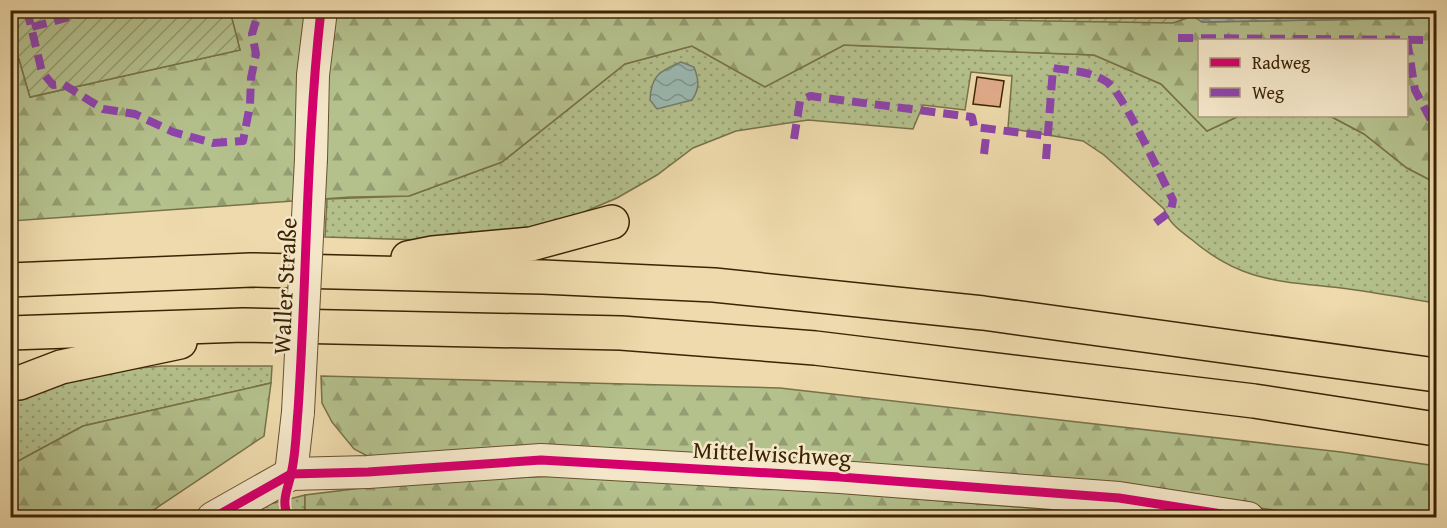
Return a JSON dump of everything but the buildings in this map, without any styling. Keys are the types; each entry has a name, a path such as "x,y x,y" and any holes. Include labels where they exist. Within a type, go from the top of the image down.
{"highway":[{"path":"349,272 433,253 531,244 612,222"},
{"path":"10,280 250,270 543,277 714,285 983,313 1437,375"},
{"path":"10,333 243,325 610,332 815,348 1254,401 1437,429"},
{"path":"19,382 61,367 200,338 243,325"}],"street":[{"name":"Waller Straße","path":"291,474 298,412 313,75 321,10"},
{"name":"Mittelwischweg","path":"291,474 368,472 541,460 840,477 1119,498 1248,518"},
{"path":"213,518 291,474"}],"green space":[{"path":"11,10 230,11 240,50 30,97 19,59 11,61"},
{"path":"559,10 997,20 998,10 1189,10 1202,22 1436,18 1436,183 1407,168 1364,134 1332,117 1408,117 1408,39 1198,39 1198,117 1237,117 1207,131 1161,84 1094,55 844,45 765,87 692,46 625,64 502,162 409,196 351,197 11,221 11,61 19,59 30,97 240,50 230,11"},
{"path":"559,11 1200,11 1173,23"},
{"path":"844,45 1094,55 1161,84 1207,131 1237,117 1332,117 1364,134 1407,168 1436,183 1436,303 1279,281 1244,272 1227,264 1179,229 1164,209 1104,155 1083,141 1008,128 1012,76 971,72 965,110 923,105 913,129 808,120 736,131 693,148 657,175 617,198 565,220 509,235 423,240 325,237 327,199 409,196 502,162 625,64 692,46 765,87"},
{"path":"162,366 272,366 271,383 83,426 11,465 11,403 50,385 86,374"},
{"path":"321,376 780,388 1341,452 1436,466 1436,517 1325,517 1135,491 375,460 354,449 332,422 322,403"},
{"path":"271,383 264,436 143,517 11,517 11,465 83,426"},
{"path":"608,474 1124,517 305,518 305,495 410,482"},
{"path":"305,495 305,517 265,517 262,506"}],"water":[{"path":"1436,10 1436,18 1202,22 1193,16 1200,11"},
{"path":"681,62 694,67 698,84 695,96 692,100 657,109 650,100 655,79 662,71"}],"waterway":[{"path":"1097,14 1178,15 1189,10"}],"marked path":[{"path":"27,10 42,72 53,85 63,84 103,109 135,114 173,132 213,143 243,141 256,54 252,34 257,17 256,10"},
{"path":"32,27 96,10"},
{"path":"1178,38 1307,39"},
{"path":"1408,40 1436,40"},
{"path":"1408,46 1415,90 1436,127"},
{"path":"1046,159 1053,68 1101,78 1114,89 1122,101 1173,200 1171,211 1155,223"},
{"path":"794,139 800,101 810,96 972,117 974,127 1048,136"},
{"path":"984,154 987,129"}],"cycle path":[{"path":"289,518 285,501 294,459 298,411 312,110 321,10"},
{"path":"213,518 291,474 368,472 541,460 840,477 1119,498 1248,518"}]}
